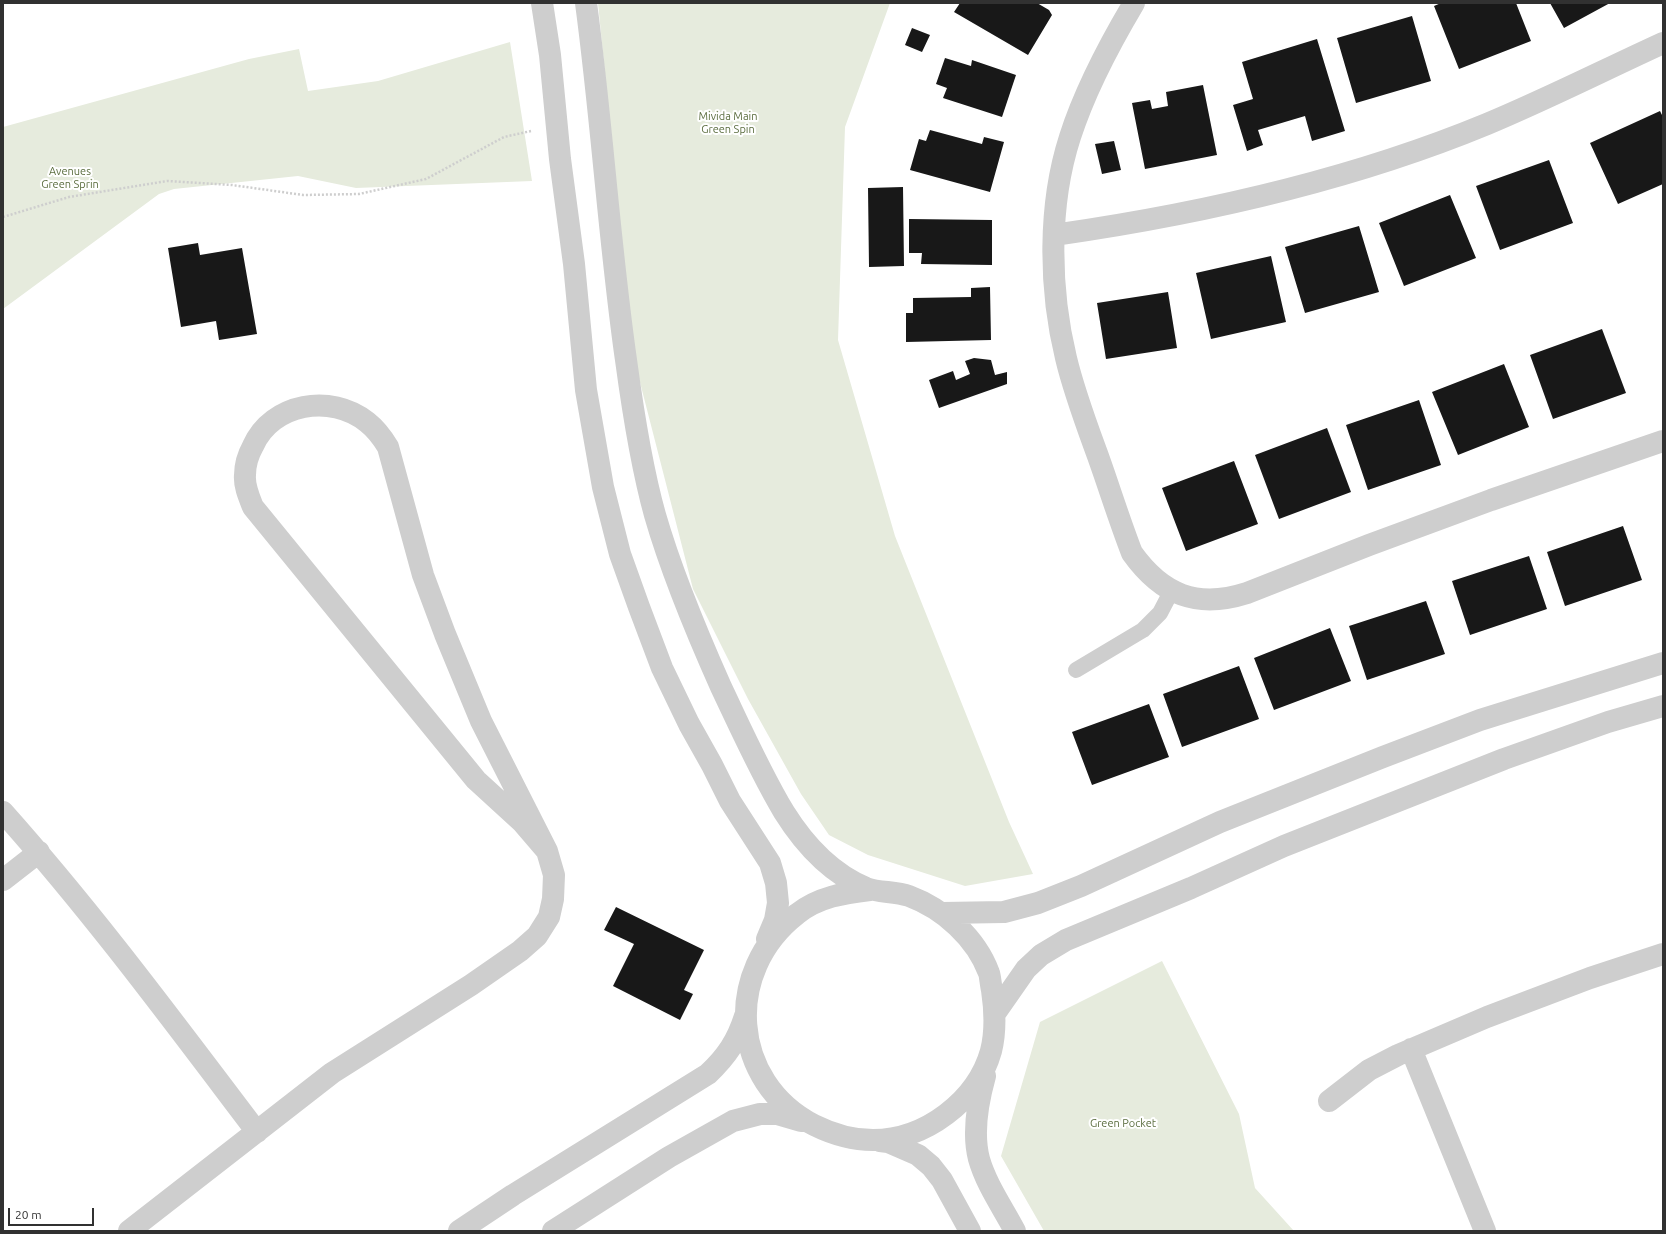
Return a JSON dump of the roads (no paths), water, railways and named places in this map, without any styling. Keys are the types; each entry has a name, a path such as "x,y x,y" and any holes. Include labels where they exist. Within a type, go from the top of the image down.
{"street":[{"path":"459,1231 513,1194 708,1074 724,1059 734,1044 741,1028 745,1014 747,992 753,970 775,920 778,902 776,883 770,863 730,802 712,765 689,724 666,675 620,554 603,487 586,390 574,264 560,159 558,125 550,55 542,3"},
{"path":"586,3 594,59 620,323 632,401 655,515 677,580 700,639 765,779 786,815 808,846 825,863 854,882 870,890"},
{"path":"1134,3 1113,40 1090,87 1070,137 1061,175 1054,235 1054,276 1058,318 1066,358 1077,398 1132,553 1143,568 1156,581 1172,590 1190,597 1209,600 1228,599 1477,505 1663,441"},
{"path":"1054,235 1122,225 1191,212 1259,197 1336,176 1412,152 1487,124 1663,43"},
{"path":"129,1231 332,1073 496,969 520,951 537,936 548,917 553,899 554,876 547,851 481,721 445,634 423,575 388,447 380,434 366,421 347,410 328,405 307,406 291,409 275,418 263,428 255,440 247,457 244,475 247,491 253,507 476,780 523,823 547,851"},
{"path":"943,913 1004,912 1038,903 1082,886 1220,822 1382,757 1480,720 1663,663"},
{"path":"996,1012 1026,969 1041,955 1066,940 1191,888 1284,846 1504,759 1608,722 1663,706"},
{"path":"3,812 39,852 146,986 256,1132"},
{"path":"3,880 39,852"},
{"path":"753,970 772,937 799,912 833,895 870,890 907,895 943,913 970,940 989,974 996,1012 991,1051 980,1093 977,1144 979,1159 984,1172 1015,1231"},
{"path":"1329,1101 1369,1070 1411,1049 1486,1017 1590,978 1663,954"},
{"path":"745,1014 752,1054 770,1089 798,1116 834,1134"},
{"path":"1411,1049 1485,1231"},
{"path":"873,1140 899,1136 924,1128 946,1114 966,1097 980,1075 991,1051"},
{"path":"554,1231 669,1157 732,1121 760,1114 776,1114 794,1118 834,1134 888,1142 918,1155 931,1166 942,1180 970,1231"}],"lane":[{"path":"1076,670 1143,630 1160,613 1172,590"}],"park label":[{"name":"Mivida Main Green Spin","path":"728,122"},
{"name":"Avenues Green Sprin","path":"70,177"},
{"name":"Green Pocket","path":"1123,1123"}]}
